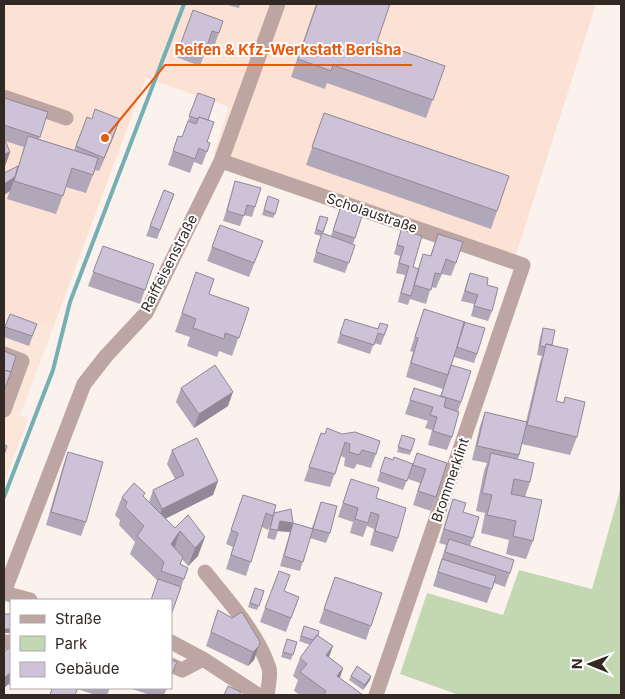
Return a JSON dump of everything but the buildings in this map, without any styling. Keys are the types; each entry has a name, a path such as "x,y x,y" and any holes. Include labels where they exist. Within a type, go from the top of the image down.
{"street":[{"name":"Raiffeisenstraße","path":"4,593 84,384 106,356 146,313 221,161 278,4"},
{"path":"4,97 66,118"},
{"name":"Scholaustraße","path":"221,161 523,265"},
{"name":"Brommerklint","path":"376,695 523,265"},
{"path":"4,354 22,361 4,410"},
{"path":"205,572 240,616 265,660 270,675 267,695"},
{"path":"4,593 26,599"},
{"path":"172,643 203,659 258,695"},
{"path":"172,665 182,670 203,659"}],"shaded area":[{"path":"4,4 596,4 516,255 214,154 229,107 146,78 53,328 4,312"},
{"path":"4,312 53,328 20,415 28,419 4,482"}],"green space":[{"path":"621,487 621,695 459,695 400,674 427,593 503,615 519,570 592,589"}],"waterway":[{"path":"4,497 53,370 70,302 184,4"}],"place":[{"name":"Reifen & Kfz-Werkstatt Berisha","path":"105,138"}]}
